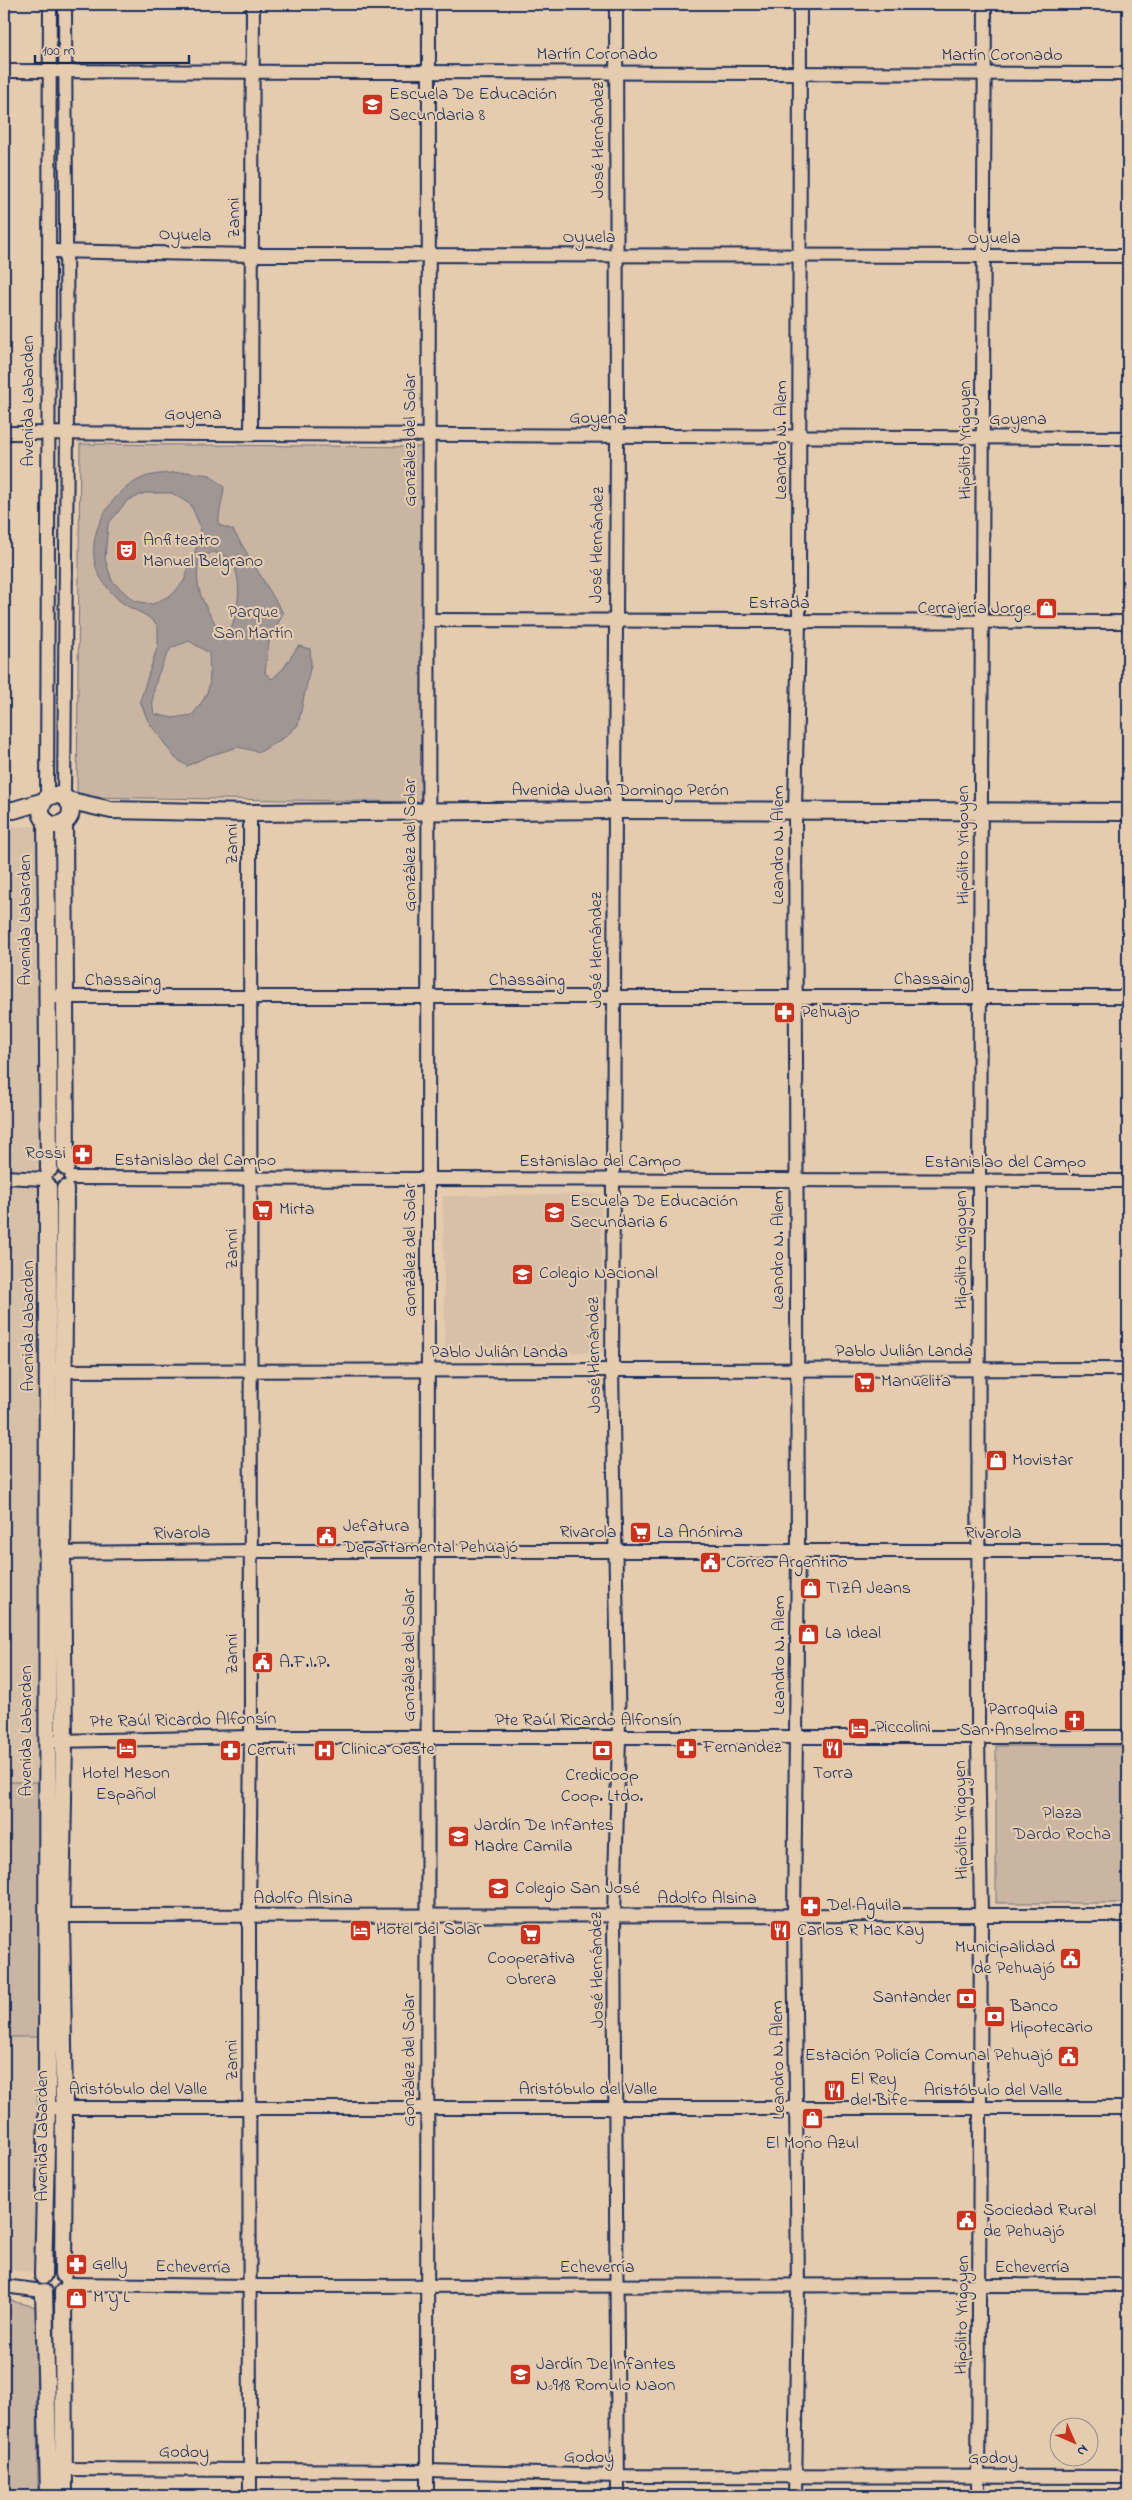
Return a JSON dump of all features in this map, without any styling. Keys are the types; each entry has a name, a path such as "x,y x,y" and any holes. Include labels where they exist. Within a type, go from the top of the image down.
{"main road":[{"path":"55,795 66,799 71,810 65,821 56,825 45,819 9,810 55,795"},
{"path":"45,799 41,810 45,819"},
{"name":"Avenida Juan Domingo Perón","path":"66,799 111,810 250,813 614,810 1128,812"},
{"name":"Avenida Juan Domingo Perón","path":"65,821 111,810"},
{"name":"Avenida Labarden","path":"45,819 48,1178 56,1371"},
{"name":"Avenida Labarden","path":"49,2496 56,2469 64,2283 56,2108 54,1916 47,1741 54,1553 56,1371 68,1178 64,998 65,821"},
{"path":"57,1165 68,1178 56,1191 48,1178 57,1165"},
{"name":"Avenida Labarden","path":"54,1553 64,1740 54,1916"},
{"name":"Avenida Labarden","path":"56,2108 43,2284 56,2469 64,2496"},
{"path":"51,2270 64,2283 54,2296 43,2284 51,2270"}],"street":[{"name":"Avenida Labarden","path":"45,799 49,432 50,4"},
{"path":"65,4 68,432 66,799"},
{"name":"Zanni","path":"251,433 254,4"},
{"name":"González del Solar","path":"428,2496 429,4"},
{"name":"José Hernández","path":"616,4 617,437 614,621 615,998 612,1179 612,1370 617,1551 619,1738 614,1916 617,2108 618,2496"},
{"name":"Leandro N. Alem","path":"795,2496 798,2108 794,1916 798,1551 795,812 800,621 800,4"},
{"name":"Hipólito Yrigoyen","path":"978,2496 981,2286 981,1915 978,1737 980,1551 979,1180 985,4"},
{"name":"Martín Coronado","path":"4,71 1128,74"},
{"name":"Oyuela","path":"50,251 252,255 1128,256"},
{"name":"Goyena","path":"4,433 1128,438"},
{"name":"Estrada","path":"429,620 1128,622"},
{"name":"Zanni","path":"250,813 251,1737 249,1916 252,2286 250,2496"},
{"name":"Chassaing","path":"47,997 251,999 1128,997"},
{"path":"4,1178 48,1178"},
{"name":"Estanislao del Campo","path":"68,1178 1128,1181"},
{"name":"Pablo Julián Landa","path":"56,1371 1128,1369"},
{"name":"Rivarola","path":"54,1553 250,1551 1128,1551"},
{"name":"Pte Raúl Ricardo Alfonsín","path":"47,1741 251,1737 1128,1737"},
{"name":"Adolfo Alsina","path":"54,1916 1128,1915"},
{"name":"Aristóbulo del Valle","path":"56,2108 1128,2108"},
{"name":"Echeverría","path":"64,2283 252,2286 1128,2285"},
{"path":"8,2285 43,2284"},
{"name":"Godoy","path":"56,2469 428,2471 618,2476 1128,2477"}],"shaded area":[{"path":"186,472 210,475 224,487 219,525 233,530 283,613 269,642 265,673 272,679 283,669 298,646 310,649 311,664 298,725 285,737 260,752 238,747 208,756 187,766 175,758 148,721 140,701 158,645 158,626 148,617 125,605 112,593 97,570 94,554 95,537 100,521 120,493 133,483 148,476","holes":["145,493 172,493 191,505 200,526 198,543 184,581 173,594 153,604 134,601 112,581 105,559 108,524 127,501","213,552 231,558 235,567 238,602 231,629 218,628 204,603 197,578 200,558","189,641 209,653 209,687 204,699 192,715 173,718 154,714 153,697 156,680 171,648"]},
{"path":"40,826 41,2272 4,2270 4,827"},
{"name":"Colegio Nacional","path":"601,1194 603,1352 445,1354 443,1196"}],"green space":[{"name":"Parque San Martín","path":"80,444 429,447 425,802 77,797"},
{"name":"Plaza Dardo Rocha","path":"996,1746 1128,1746 1128,1903 996,1903"},
{"path":"6,1782 42,1782 40,2037 4,2037"},
{"path":"4,2299 36,2307 38,2496 4,2496"}],"railway":[{"path":"4,4 4,87"}],"place":[{"name":"Escuela De Educación Secundaria 8","path":"373,105"},
{"name":"Anfiteatro Manuel Belgrano","path":"127,551"},
{"name":"Cerrajería Jorge","path":"1047,609"},
{"name":"Pehuajo","path":"785,1013"},
{"name":"Rossi","path":"82,1154"},
{"name":"Mirta","path":"263,1210"},
{"name":"Escuela De Educación Secundaria 6","path":"554,1212"},
{"name":"Colegio Nacional","path":"523,1274"},
{"name":"Manuelita","path":"865,1382"},
{"name":"Movistar","path":"996,1461"},
{"name":"La Anónima","path":"641,1533"},
{"name":"Jefatura Departamental Pehuajó","path":"327,1537"},
{"name":"Correo Argentino","path":"710,1563"},
{"name":"TIZA Jeans","path":"810,1589"},
{"name":"La Ideal","path":"809,1634"},
{"name":"A.F.I.P.","path":"263,1663"},
{"name":"Parroquia San Anselmo","path":"1074,1720"},
{"name":"Piccolini","path":"859,1728"},
{"name":"Fernandez","path":"687,1748"},
{"name":"Hotel Meson Español","path":"126,1749"},
{"name":"Torra","path":"833,1749"},
{"name":"Clinica Oeste","path":"325,1750"},
{"name":"Cerruti","path":"231,1751"},
{"name":"Credicoop Coop. Ltdo.","path":"602,1751"},
{"name":"Jardín De Infantes Madre Camila","path":"458,1836"},
{"name":"Colegio San José","path":"499,1889"},
{"name":"Del Aguila","path":"811,1906"},
{"name":"Hotel del Solar","path":"360,1930"},
{"name":"Carlos R Mac Kay","path":"781,1931"},
{"name":"Cooperativa Obrera","path":"531,1934"},
{"name":"Municipalidad de Pehuajó","path":"1071,1958"},
{"name":"Santander","path":"967,1998"},
{"name":"Banco Hipotecario","path":"994,2017"},
{"name":"Estación Policía Comunal Pehuajó","path":"1069,2056"},
{"name":"El Rey del Bife","path":"834,2090"},
{"name":"El Moño Azul","path":"812,2119"},
{"name":"Sociedad Rural de Pehuajó","path":"967,2221"},
{"name":"Gelly","path":"76,2265"},
{"name":"M y L","path":"77,2298"},
{"name":"Jardín De Infantes Nº918 Romulo Naon","path":"520,2375"}]}
